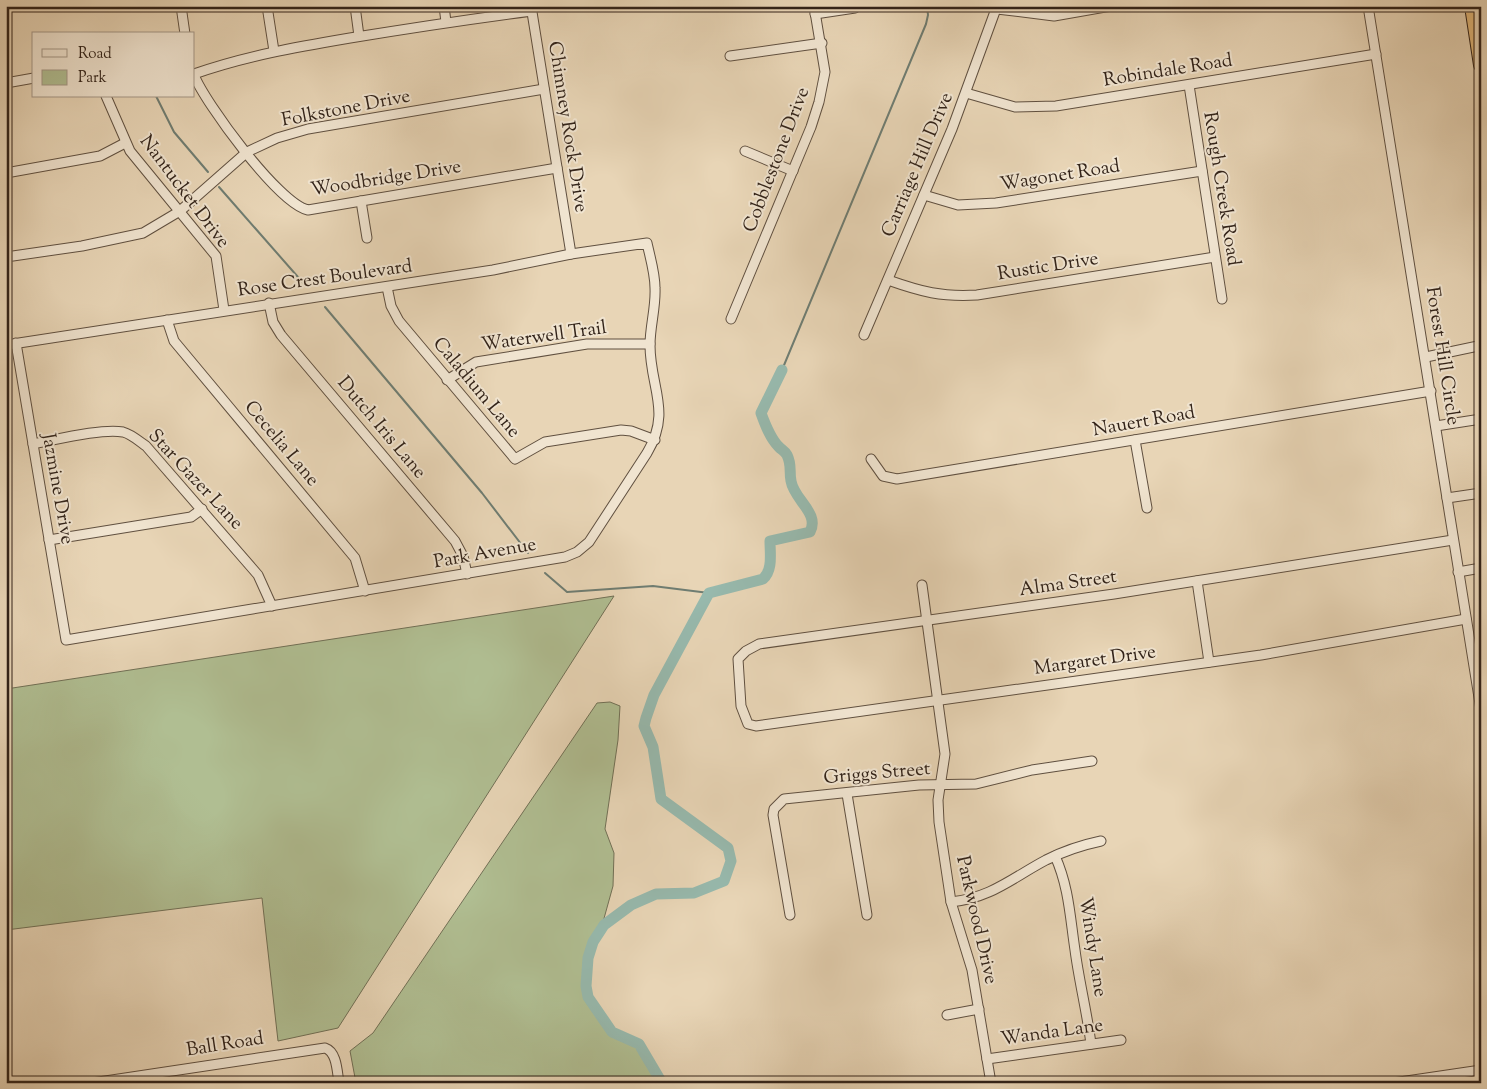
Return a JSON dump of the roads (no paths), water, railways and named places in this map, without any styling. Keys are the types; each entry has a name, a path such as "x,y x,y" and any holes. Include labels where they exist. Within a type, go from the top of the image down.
{"highway":[{"path":"1472,6 1481,65"},
{"path":"1477,6 1481,22"}],"street":[{"path":"182,6 185,32"},
{"path":"267,6 274,51"},
{"path":"355,6 360,36"},
{"path":"444,6 446,22"},
{"path":"997,8 1054,16 1111,6"},
{"name":"Forest Hill Circle","path":"1368,6 1426,357 1481,710"},
{"path":"815,10 855,8"},
{"name":"Carriage Hill Drive","path":"864,335 966,93 997,8"},
{"path":"195,74 226,62 274,51 531,9"},
{"name":"Chimney Rock Drive","path":"531,9 571,254"},
{"name":"Cobblestone Drive","path":"731,320 811,127 823,83 822,43 815,10"},
{"path":"730,56 822,43"},
{"name":"Robindale Road","path":"966,93 1001,104 1034,107 1189,85 1376,54"},
{"name":"Woodbridge Drive","path":"195,76 210,106 279,190 302,208 308,210 557,168"},
{"path":"6,83 32,78"},
{"name":"Rough Creek Road","path":"1189,85 1222,299"},
{"name":"Folkstone Drive","path":"6,257 137,235 153,229 180,211 248,152 277,138 308,129 544,89"},
{"name":"Nantucket Drive","path":"107,98 125,143 144,170 216,256 224,310"},
{"path":"6,173 100,156 125,143"},
{"path":"745,151 793,171"},
{"name":"Wagonet Road","path":"924,195 958,205 996,203 1202,171"},
{"path":"361,201 367,238"},
{"name":"Rose Crest Boulevard","path":"6,345 269,303 387,287 493,270 571,254 648,243"},
{"name":"Park Avenue","path":"66,640 467,574 565,557 577,552 589,542 655,440 660,424 660,411 650,344 655,288 648,243"},
{"name":"Rustic Drive","path":"888,280 916,290 946,296 977,295 1215,257"},
{"name":"Caladium Lane","path":"387,287 391,306 399,321 515,459 546,442 620,430 631,430 655,440"},
{"name":"Dutch Iris Lane","path":"269,303 273,322 281,335 455,541 463,556 467,574"},
{"name":"Cecelia Lane","path":"167,320 174,341 355,558 362,573 365,591"},
{"name":"Jazmine Drive","path":"16,344 66,640"},
{"name":"Waterwell Trail","path":"447,380 476,362 587,344 650,344"},
{"path":"1426,357 1478,346"},
{"name":"Nauert Road","path":"871,459 883,476 897,479 1431,391"},
{"path":"1436,426 1481,419"},
{"name":"Star Gazer Lane","path":"33,444 107,432 122,432 146,446 258,575 272,606"},
{"path":"1135,440 1147,508"},
{"path":"1447,498 1481,493"},
{"path":"49,540 191,518 202,509"},
{"name":"Alma Street","path":"741,706 738,659 751,647 1198,581 1453,540"},
{"path":"1458,572 1481,568"},
{"path":"1198,581 1209,662"},
{"name":"Parkwood Drive","path":"922,585 944,754 940,785 939,822 951,902 966,947 979,1009 991,1083"},
{"name":"Margaret Drive","path":"741,706 748,724 756,726 1209,662 1466,619"},
{"name":"Griggs Street","path":"790,915 773,815 774,809 784,799 940,785 976,784 1032,770 1092,761"},
{"path":"847,794 867,915"},
{"path":"951,902 971,900 984,895 1054,856 1070,849 1101,841"},
{"name":"Windy Lane","path":"1054,856 1062,872 1071,908 1075,951 1091,1044"},
{"name":"Wanda Lane","path":"947,1015 979,1009"},
{"name":"Wanda Lane","path":"987,1059 1121,1040"},
{"name":"Ball Road","path":"92,1083 325,1048 330,1051 334,1059 339,1083"},
{"path":"1393,1083 1453,1079 1481,1070"}],"waterway":[{"path":"782,370 926,24 927,6"},
{"path":"157,98 174,132 208,172"},
{"path":"219,187 305,285"},
{"path":"325,307 482,493 528,553"},
{"path":"662,1083 639,1044 612,1032 588,997 586,986 588,958 593,942 604,925 631,905 656,894 694,893 724,881 731,861 728,848 661,799 653,747 644,726 654,695 709,593 763,579 770,566 770,541 810,532 812,519 793,488 789,459 768,431 761,413 782,370"},
{"path":"545,573 567,592 653,586 709,593"}]}
